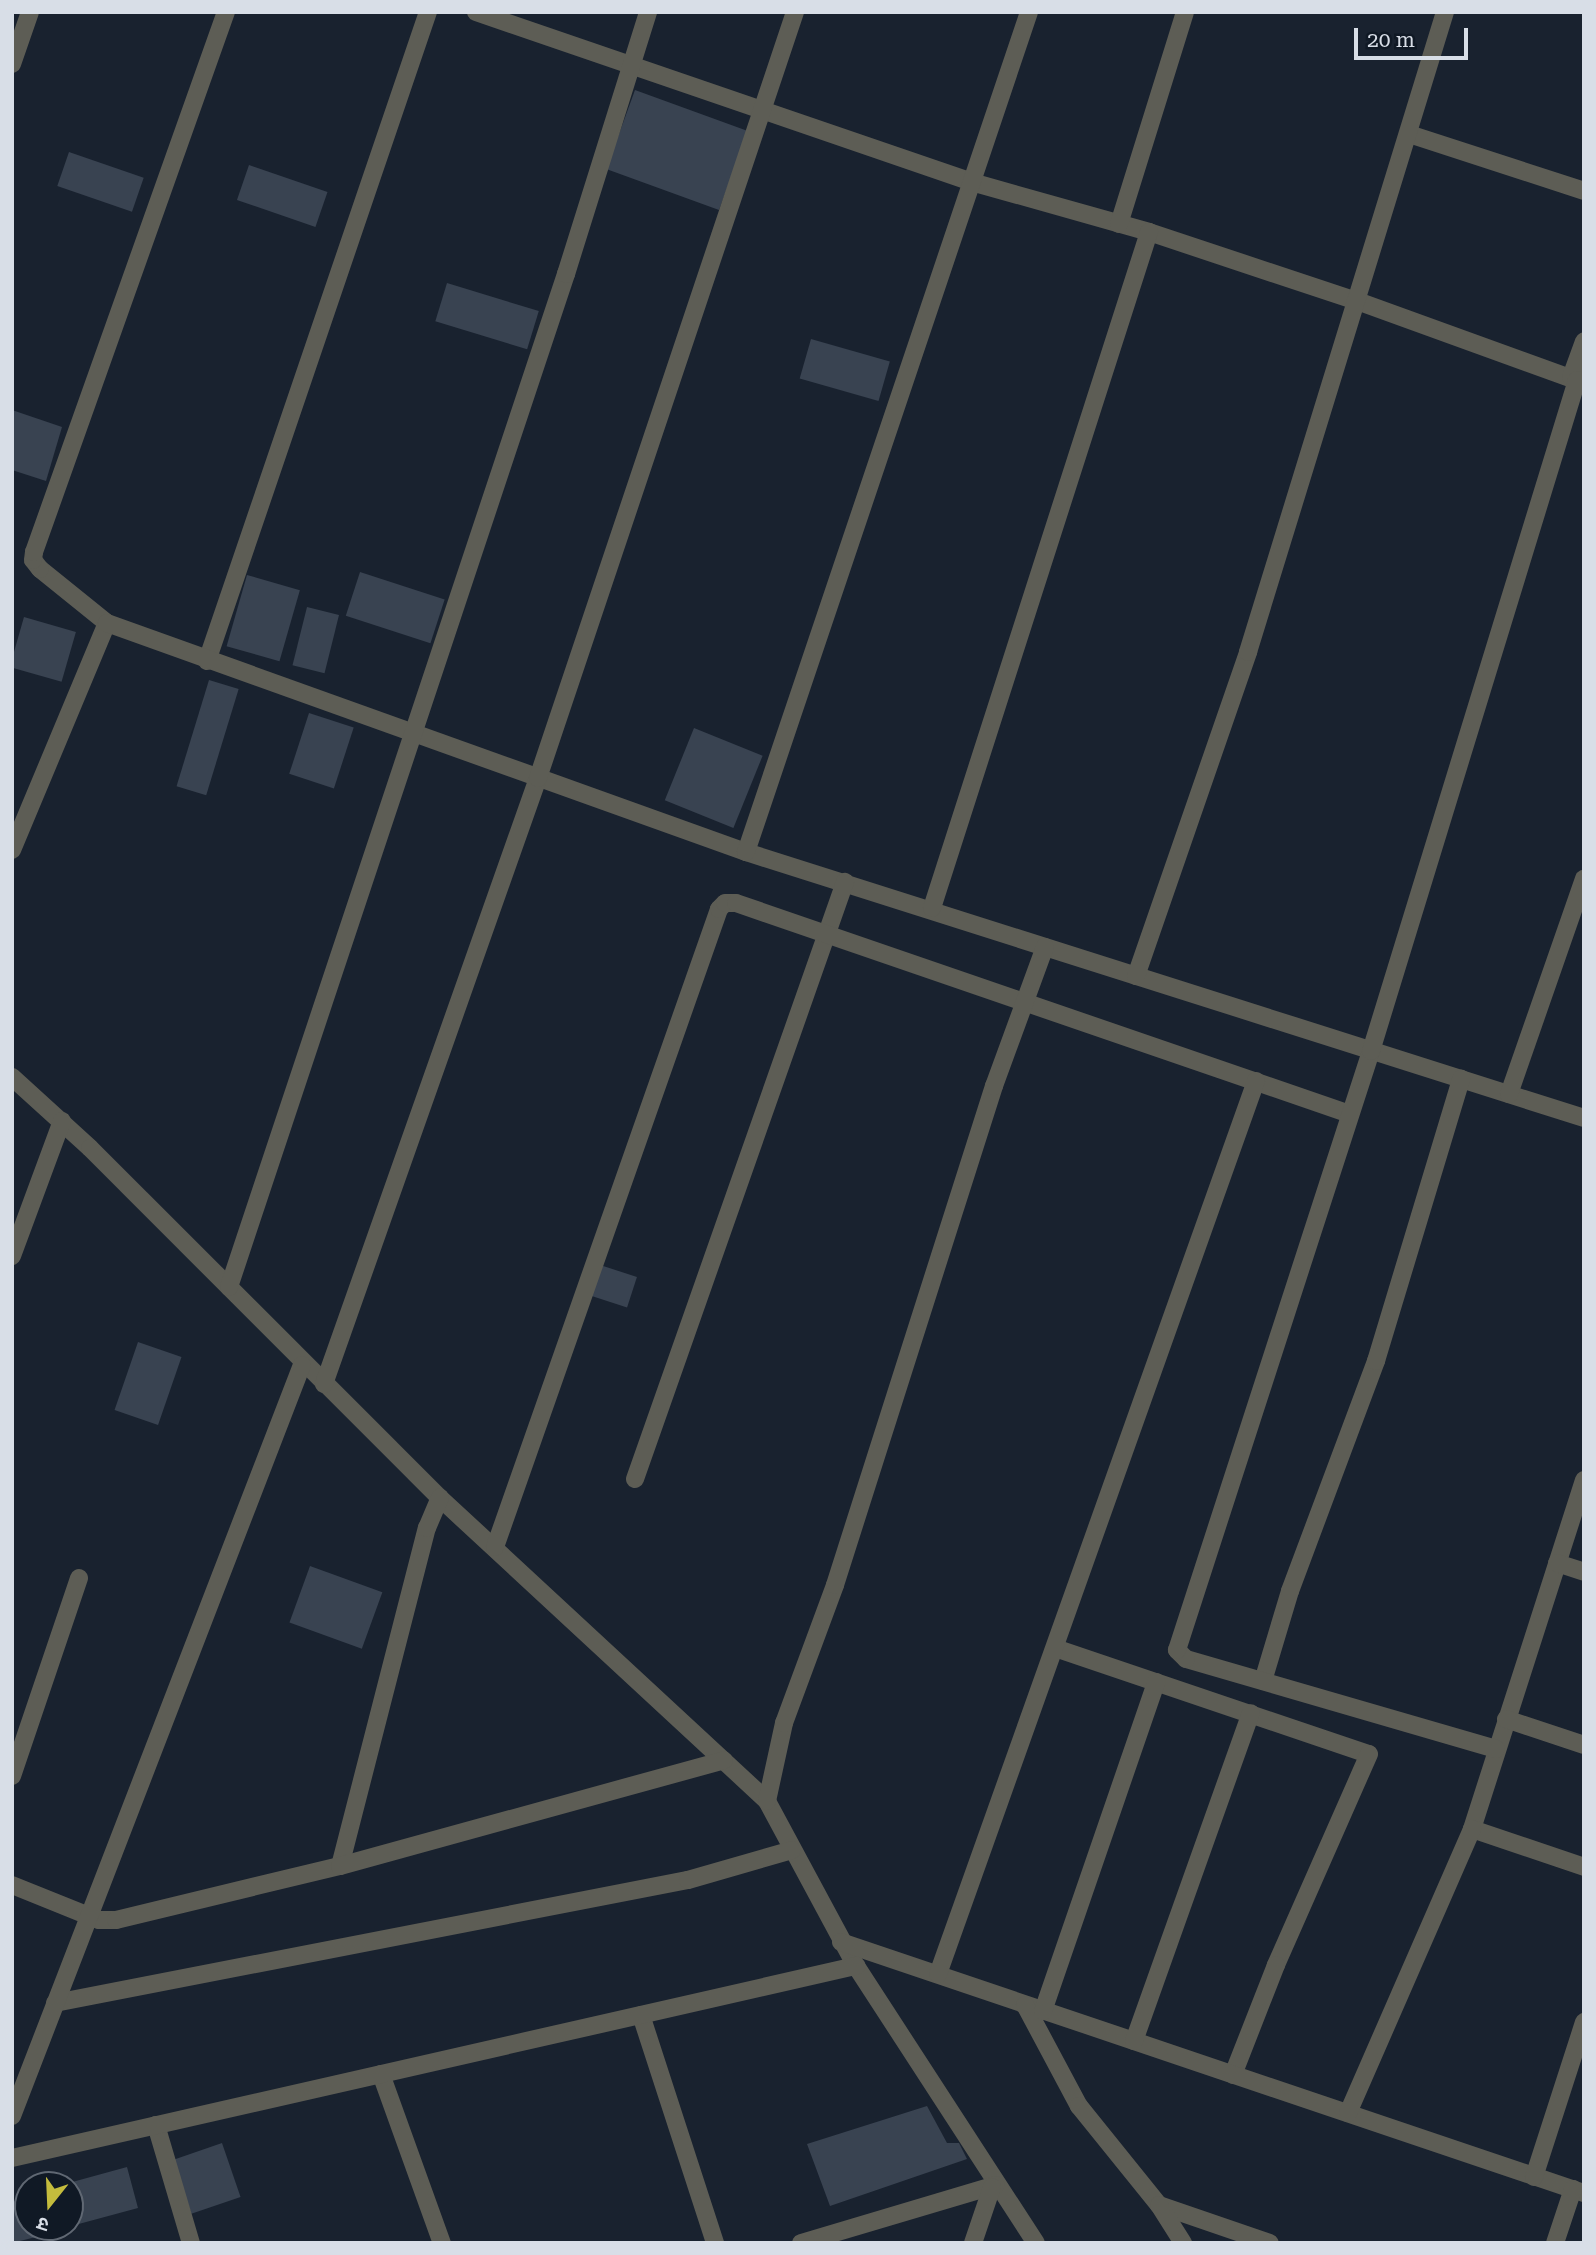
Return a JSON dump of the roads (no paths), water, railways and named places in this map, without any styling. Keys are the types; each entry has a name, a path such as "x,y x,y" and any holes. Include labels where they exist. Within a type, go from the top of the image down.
{"street":[{"path":"12,64 30,12"},
{"path":"226,12 34,552 33,560 40,569 107,623 206,661 746,852 932,908 1045,947 1584,1118"},
{"path":"206,661 428,12"},
{"path":"476,12 975,183 1149,232 1360,302 1577,380"},
{"path":"229,1287 414,733 648,12"},
{"path":"324,1384 538,778 764,112 795,12"},
{"path":"746,852 975,183 1029,12"},
{"path":"1119,224 1185,12"},
{"path":"1136,976 1248,652 1360,302 1445,12"},
{"path":"1409,134 1584,191"},
{"path":"932,908 1149,232"},
{"path":"1496,1749 1186,1659 1179,1655 1178,1643 1371,1051 1577,380 1584,341"},
{"path":"12,850 107,623"},
{"path":"1509,1094 1584,879"},
{"path":"635,1479 845,882"},
{"path":"495,1547 719,909 736,903 1350,1114"},
{"path":"767,1801 784,1723 835,1585 994,1086 1045,947"},
{"path":"12,1077 62,1121 229,1287 302,1365 440,1498 767,1801 841,1942 994,2186 1036,2243"},
{"path":"1263,1681 1290,1591 1376,1361 1461,1079"},
{"path":"938,1974 1256,1081"},
{"path":"12,1256 62,1121"},
{"path":"12,2116 87,1915 302,1365"},
{"path":"1348,2113 1472,1829 1584,1480"},
{"path":"340,1866 427,1528 440,1498"},
{"path":"1557,1563 1584,1572"},
{"path":"12,1776 79,1578"},
{"path":"1055,1648 1364,1751 1369,1763 1276,1965 1233,2075"},
{"path":"1043,2011 1156,1682"},
{"path":"1134,2041 1251,1713"},
{"path":"1506,1719 1584,1745"},
{"path":"12,1885 87,1915 116,1920 340,1866 723,1760"},
{"path":"1472,1829 1584,1867"},
{"path":"55,2003 688,1880 792,1850"},
{"path":"841,1942 1578,2191 1555,2243"},
{"path":"12,2158 856,1966"},
{"path":"1025,2005 1079,2106 1160,2205 1183,2243"},
{"path":"641,2015 715,2243"},
{"path":"1534,2177 1584,2022"},
{"path":"381,2074 442,2243"},
{"path":"156,2125 191,2243"},
{"path":"801,2243 994,2186"},
{"path":"973,2243 994,2186"},
{"path":"1160,2205 1270,2243"},
{"path":"856,2243 862,2225"}]}
